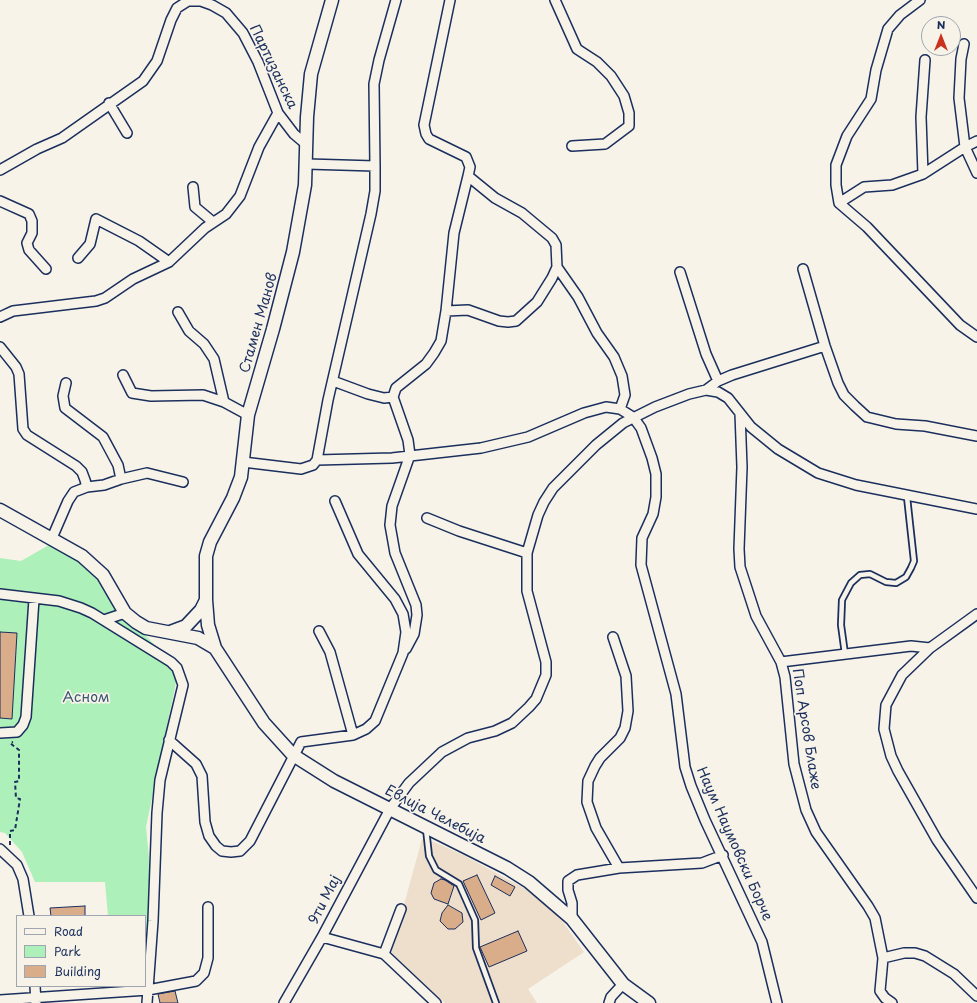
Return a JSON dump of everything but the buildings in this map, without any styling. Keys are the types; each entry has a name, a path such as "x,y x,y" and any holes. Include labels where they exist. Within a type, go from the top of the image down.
{"street":[{"name":"Партизанска","path":"188,1 201,0 226,13 243,33 258,62 278,113 294,134 307,145"},
{"name":"Стамен Манов","path":"215,648 208,624 206,600 206,563 210,542 233,498 241,477 248,416 293,252 303,202 307,164 307,111 311,74 332,0"},
{"path":"243,462 300,469 313,465 317,460 375,191 374,84 379,60 396,0"},
{"path":"169,740 196,764 202,776 205,822 209,836 216,846 222,851 231,852 240,850 250,841 300,742 353,735 366,729 375,721 403,653 414,634 417,614 416,605 395,553 390,525 392,506 410,456 408,440 393,397 396,388 426,364 434,354 441,341 446,311 454,233 470,167 466,158 429,139 424,125 450,0"},
{"path":"554,0 577,49 597,62 611,76 624,96 629,112 629,126 605,144 572,146"},
{"path":"920,0 900,15 888,29 876,70 871,99 847,136 836,165 836,185 839,202 867,227 960,325 977,337"},
{"path":"0,170 36,149 62,138 109,103 138,85 150,73 162,48 171,20 177,8 188,1"},
{"path":"964,44 961,59 959,98 965,146 977,173"},
{"path":"923,174 921,117 925,60"},
{"path":"109,103 126,133"},
{"path":"0,317 13,311 96,301 133,279 169,262 213,222 226,214 240,196 259,147 278,113"},
{"path":"839,202 864,187 892,185 923,174 965,146 977,141"},
{"path":"307,164 375,166"},
{"path":"446,311 468,310 508,322 516,320 537,302 557,267 556,245 552,238 522,213 495,198 468,176"},
{"path":"193,187 195,208 213,222"},
{"path":"0,201 28,214 32,221 32,233 27,243 28,250 46,269"},
{"path":"78,258 90,244 96,219 139,242 169,262"},
{"path":"557,267 578,297 597,333 614,357 622,376 624,394 620,409"},
{"path":"803,270 825,346 838,383 844,395 868,417 896,424 925,426 977,436"},
{"path":"680,272 706,354 718,381"},
{"path":"178,312 189,331 204,344 214,359 224,402"},
{"path":"0,346 16,366 19,374 23,429 27,435 76,466 82,472 87,487"},
{"path":"706,390 718,381 732,375 825,346"},
{"path":"123,375 132,393 151,396 203,395 224,402 248,416"},
{"path":"333,381 368,394 384,398 393,397"},
{"path":"66,383 64,396 65,408 103,437 118,465 121,479"},
{"path":"706,390 718,392 728,398 751,427 778,449 818,473 856,485 977,509"},
{"name":"9ти Мај","path":"284,1003 322,937 390,809 409,783 442,752 468,738 495,731 512,723 536,699 546,675 546,662 527,591 527,553 538,515 553,488 601,441 633,417 689,394 706,390"},
{"path":"317,460 410,456 505,443 528,437 596,409 606,407 620,409 633,417"},
{"name":"Поп Арсов Блаже","path":"740,413 742,467 739,549 740,567 756,616 781,662 785,677 794,764 806,810 816,832 875,918 883,958 880,991 885,998 892,1003"},
{"name":"Наум Наумовски Борче","path":"633,417 641,428 652,458 656,484 653,514 642,538 642,565 644,580 676,694 685,767 691,786 762,942 777,1003"},
{"path":"52,538 63,510 74,492 87,487 104,485 121,479 147,473 183,482"},
{"path":"335,501 358,554 395,599 403,614 406,632 403,653"},
{"path":"0,510 82,556 103,575 126,613 146,628 198,638 215,648"},
{"path":"427,518 458,531 527,553"},
{"path":"0,594 59,602 81,608 104,620 171,662 177,668 184,685 160,780 147,1003"},
{"path":"0,733 17,732 23,725 26,717 34,599"},
{"path":"170,632 186,626 201,610 206,600"},
{"path":"104,620 126,613"},
{"path":"977,614 930,648 902,675 886,705 884,729 886,741 898,771 937,840 977,898"},
{"path":"319,631 330,652 353,735"},
{"path":"613,637 626,676 628,711 625,728 620,738 594,766 588,781 587,802 596,828 619,868"},
{"path":"781,662 910,646 930,648"},
{"name":"Евлија Челебија","path":"215,648 264,723 293,755 334,781 507,868 551,899 572,918 623,984 650,1003"},
{"path":"0,849 17,866 23,879 29,915"},
{"path":"572,918 572,903 568,890 568,881 577,875 619,868 702,863 723,855"},
{"path":"0,1000 36,1001 148,990 196,981 204,973 208,958 208,906"},
{"path":"384,954 401,909"},
{"path":"322,937 384,954 436,1003"},
{"path":"883,958 910,953 925,956 954,974 977,996"},
{"path":"608,1003 611,997 623,984"},
{"path":"35,987 36,1001"}],"lane":[{"path":"845,654 841,625 842,600 851,583 860,575 870,574 886,582 896,583 906,577 914,562 907,496"},
{"path":"425,826 428,856 436,870 459,884 475,920 476,948 496,1003"}],"path":[{"path":"9,857 10,831 15,830 20,799 16,798 15,782 19,781 19,750 10,743 16,740 17,732"}],"shaded area":[{"path":"422,839 434,842 463,855 522,887 544,902 563,922 584,952 528,989 537,1003 445,1003 391,952"}],"green space":[{"name":"Асном","path":"49,545 91,569 105,593 171,662 177,678 146,827 151,879 146,946 146,915 108,915 105,882 35,882 22,852 5,833 0,832 0,558 21,561"}]}
